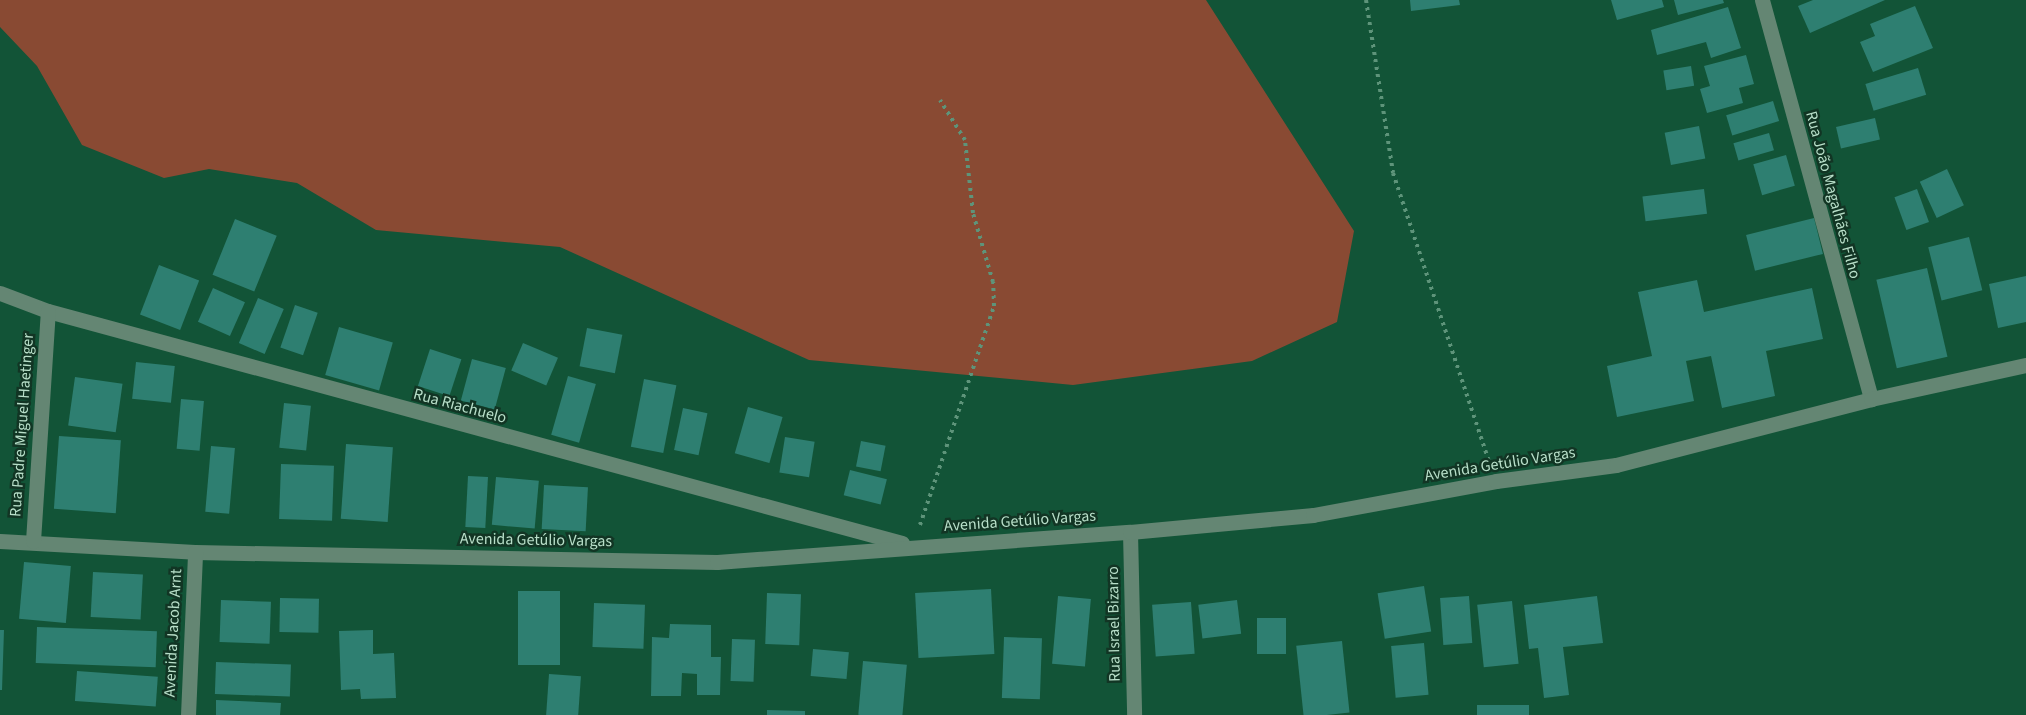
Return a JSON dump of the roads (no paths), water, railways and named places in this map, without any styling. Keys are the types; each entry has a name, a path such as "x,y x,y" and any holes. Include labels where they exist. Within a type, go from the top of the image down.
{"street":[{"name":"Rua João Magalhães Filho","path":"1762,0 1871,399"},
{"name":"Rua Riachuelo","path":"0,293 48,311 913,546"},
{"name":"Rua Padre Miguel Haetinger","path":"33,541 48,311"},
{"name":"Avenida Getúlio Vargas","path":"0,541 33,541 195,552 717,562 1130,532 1313,515 1496,481 1616,465 1871,399 2026,365"},
{"name":"Rua Israel Bizarro","path":"1130,532 1134,715"},
{"name":"Avenida Jacob Arnt","path":"188,715 195,552"}]}
